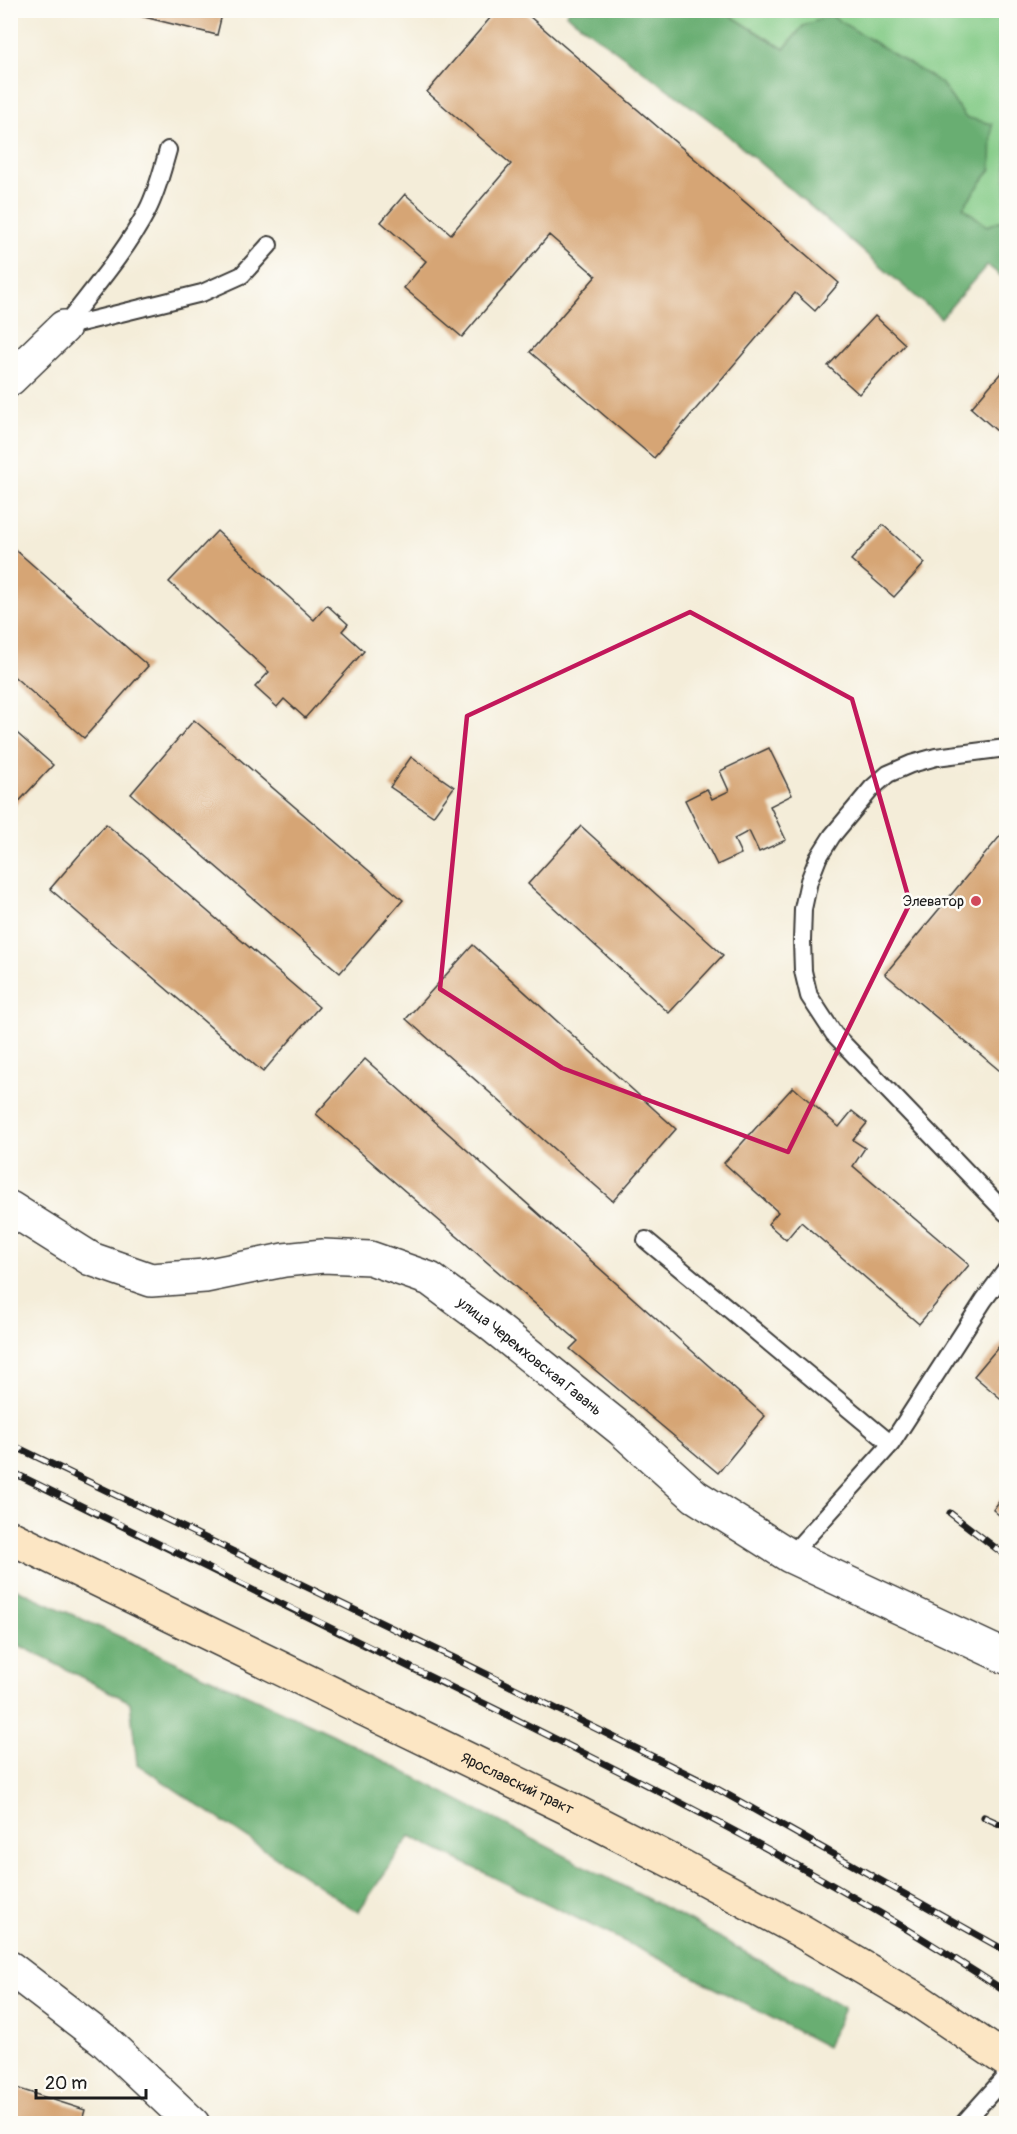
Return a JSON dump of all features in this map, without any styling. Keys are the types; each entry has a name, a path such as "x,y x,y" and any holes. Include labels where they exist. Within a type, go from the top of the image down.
{"street":[{"path":"10,379 63,327"},
{"name":"улица Черемховская Гавань","path":"10,1208 91,1259 151,1280 206,1276 284,1260 323,1256 370,1258 430,1279 488,1322 622,1430 695,1496 790,1556 1006,1657"},
{"name":"Ярославский тракт","path":"10,1537 568,1808 683,1868 801,1931 882,1979 1006,2060"},
{"path":"10,1968 104,2040 193,2124"}],"lane":[{"path":"63,327 129,240 147,211 168,150"},
{"path":"63,327 202,293 242,275 269,245"},
{"path":"1006,748 936,756 888,774 872,788 832,836 818,858 809,881 803,909 802,941 803,971 809,996 834,1034 1006,1213"},
{"path":"646,1239 891,1444"},
{"path":"790,1556 891,1444 984,1300 1006,1270"},
{"path":"963,2124 1006,2076"}],"highlighted area":[{"path":"690,612 852,699 910,903 788,1152 562,1068 440,989 467,716"}],"green space":[{"path":"570,10 723,11 784,49 803,26 830,15 941,83 965,117 992,124 991,169 963,207 987,226 1006,219 1006,280 987,265 941,318 712,122 566,14"},
{"path":"723,11 1006,11 1006,219 987,226 963,207 991,169 965,117 941,83 803,26 784,49"},
{"path":"10,1586 332,1734 690,1921 844,2008 827,2047 656,1957 410,1836 358,1912 137,1764 130,1702 11,1641"}],"building":[{"path":"116,10 223,10 217,35"},
{"path":"497,10 522,10 839,283 815,311 795,293 654,458 530,352 596,276 549,235 462,337 404,288 426,261 381,222 405,194 451,234 511,164 427,92"},
{"path":"875,316 905,344 859,394 828,366"},
{"path":"1005,368 1006,370 1006,439 971,408"},
{"path":"883,525 925,563 894,597 851,560"},
{"path":"217,531 314,620 327,605 348,624 342,631 364,651 305,718 284,699 277,707 255,687 269,672 169,582"},
{"path":"10,545 148,666 84,738 10,673"},
{"path":"194,720 403,900 340,973 131,794"},
{"path":"10,727 53,765 10,811"},
{"path":"769,748 792,795 770,806 786,840 759,852 749,831 734,839 741,854 717,865 685,800 707,789 712,799 729,791 720,771"},
{"path":"411,757 454,787 433,816 390,787"},
{"path":"106,824 319,1007 263,1072 50,889"},
{"path":"581,826 723,955 669,1013 528,884"},
{"name":"Элеватор","path":"1006,829 1006,1076 885,974"},
{"path":"473,945 676,1129 613,1201 406,1019"},
{"path":"365,1059 765,1416 718,1473 570,1349 578,1341 316,1114"},
{"path":"793,1087 839,1127 852,1111 867,1123 853,1140 865,1148 853,1166 969,1265 919,1324 801,1222 786,1240 768,1224 778,1212 724,1163"},
{"path":"1006,1338 1006,1403 974,1376"},
{"path":"1006,1492 1006,1521 993,1510"},
{"path":"10,2086 85,2110 81,2124 10,2124"}],"railway":[{"path":"10,1444 454,1658 712,1786 1006,1951"},
{"path":"10,1471 686,1805 880,1913 1006,1992"},
{"path":"950,1513 1006,1556"},
{"path":"984,1817 1006,1827"}],"place":[{"name":"Элеватор","path":"976,901"}]}
